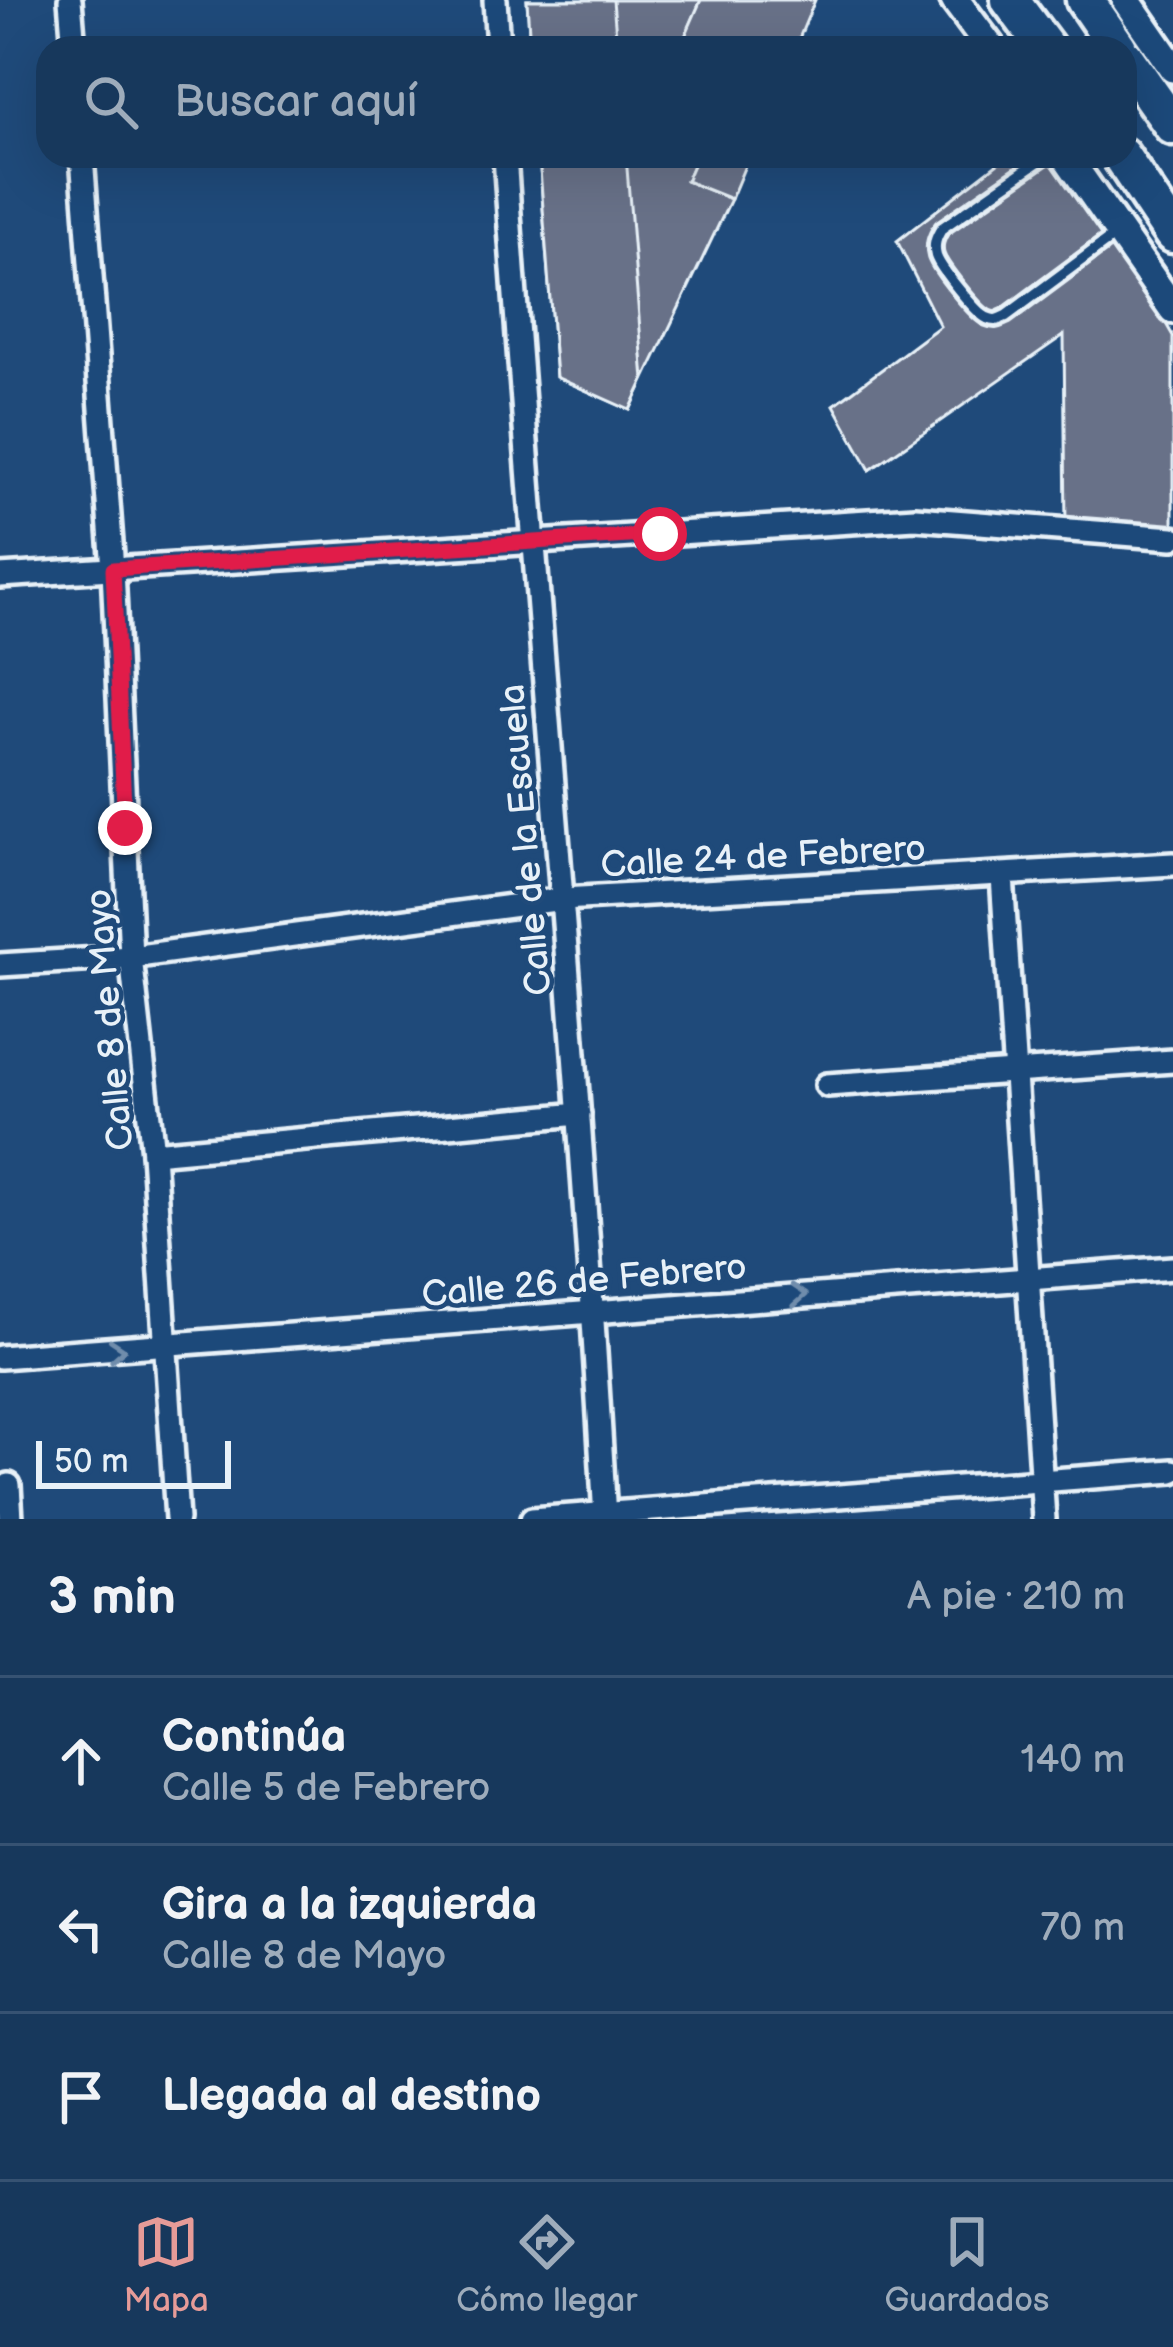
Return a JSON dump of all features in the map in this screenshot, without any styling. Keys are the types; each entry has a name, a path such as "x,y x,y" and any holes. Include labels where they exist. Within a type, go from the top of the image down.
{"highway":[{"path":"1010,0 1037,36"},
{"path":"1085,0 1110,36"},
{"path":"1137,75 1173,126"},
{"path":"1129,168 1173,234"}],"street":[{"path":"70,0 73,36"},
{"path":"495,0 497,36"},
{"path":"955,0 982,36"},
{"path":"1126,0 1173,68"},
{"name":"Calle 8 de Mayo","path":"83,168 113,569 131,957 153,1153 177,1519"},
{"name":"Calle de la Escuela","path":"506,168 531,543 579,1114 605,1517"},
{"path":"1074,168 1173,309"},
{"path":"0,576 916,518 1173,538"},
{"name":"Calle 24 de Febrero","path":"0,965 131,957 563,899 1173,864"},
{"path":"1002,876 1044,1519"},
{"path":"826,1085 1173,1061"},
{"path":"153,1153 579,1114"},
{"name":"Calle 26 de Febrero","path":"0,1357 1173,1268"},
{"path":"532,1519 1173,1471"},
{"path":"9,1484 11,1519"}],"lane":[{"path":"1029,168 937,236 934,251 939,262 981,314 997,320 1006,316 1119,232"}],"building":[{"path":"527,0 701,0 685,36 529,36"},
{"path":"527,0 613,0 616,36 529,36"},
{"path":"701,0 815,0 800,36 685,36"},
{"path":"540,168 692,168 686,181 731,199 630,410 556,377"},
{"path":"540,168 627,168 644,380 630,410 556,377"},
{"path":"692,168 744,168 731,199 686,181"},
{"path":"991,168 1055,168 1138,275 1173,336 1173,528 1066,528 1064,335 870,470 834,405 940,326 897,241"}],"route":[{"path":"125,828 113,569 660,534"}]}
